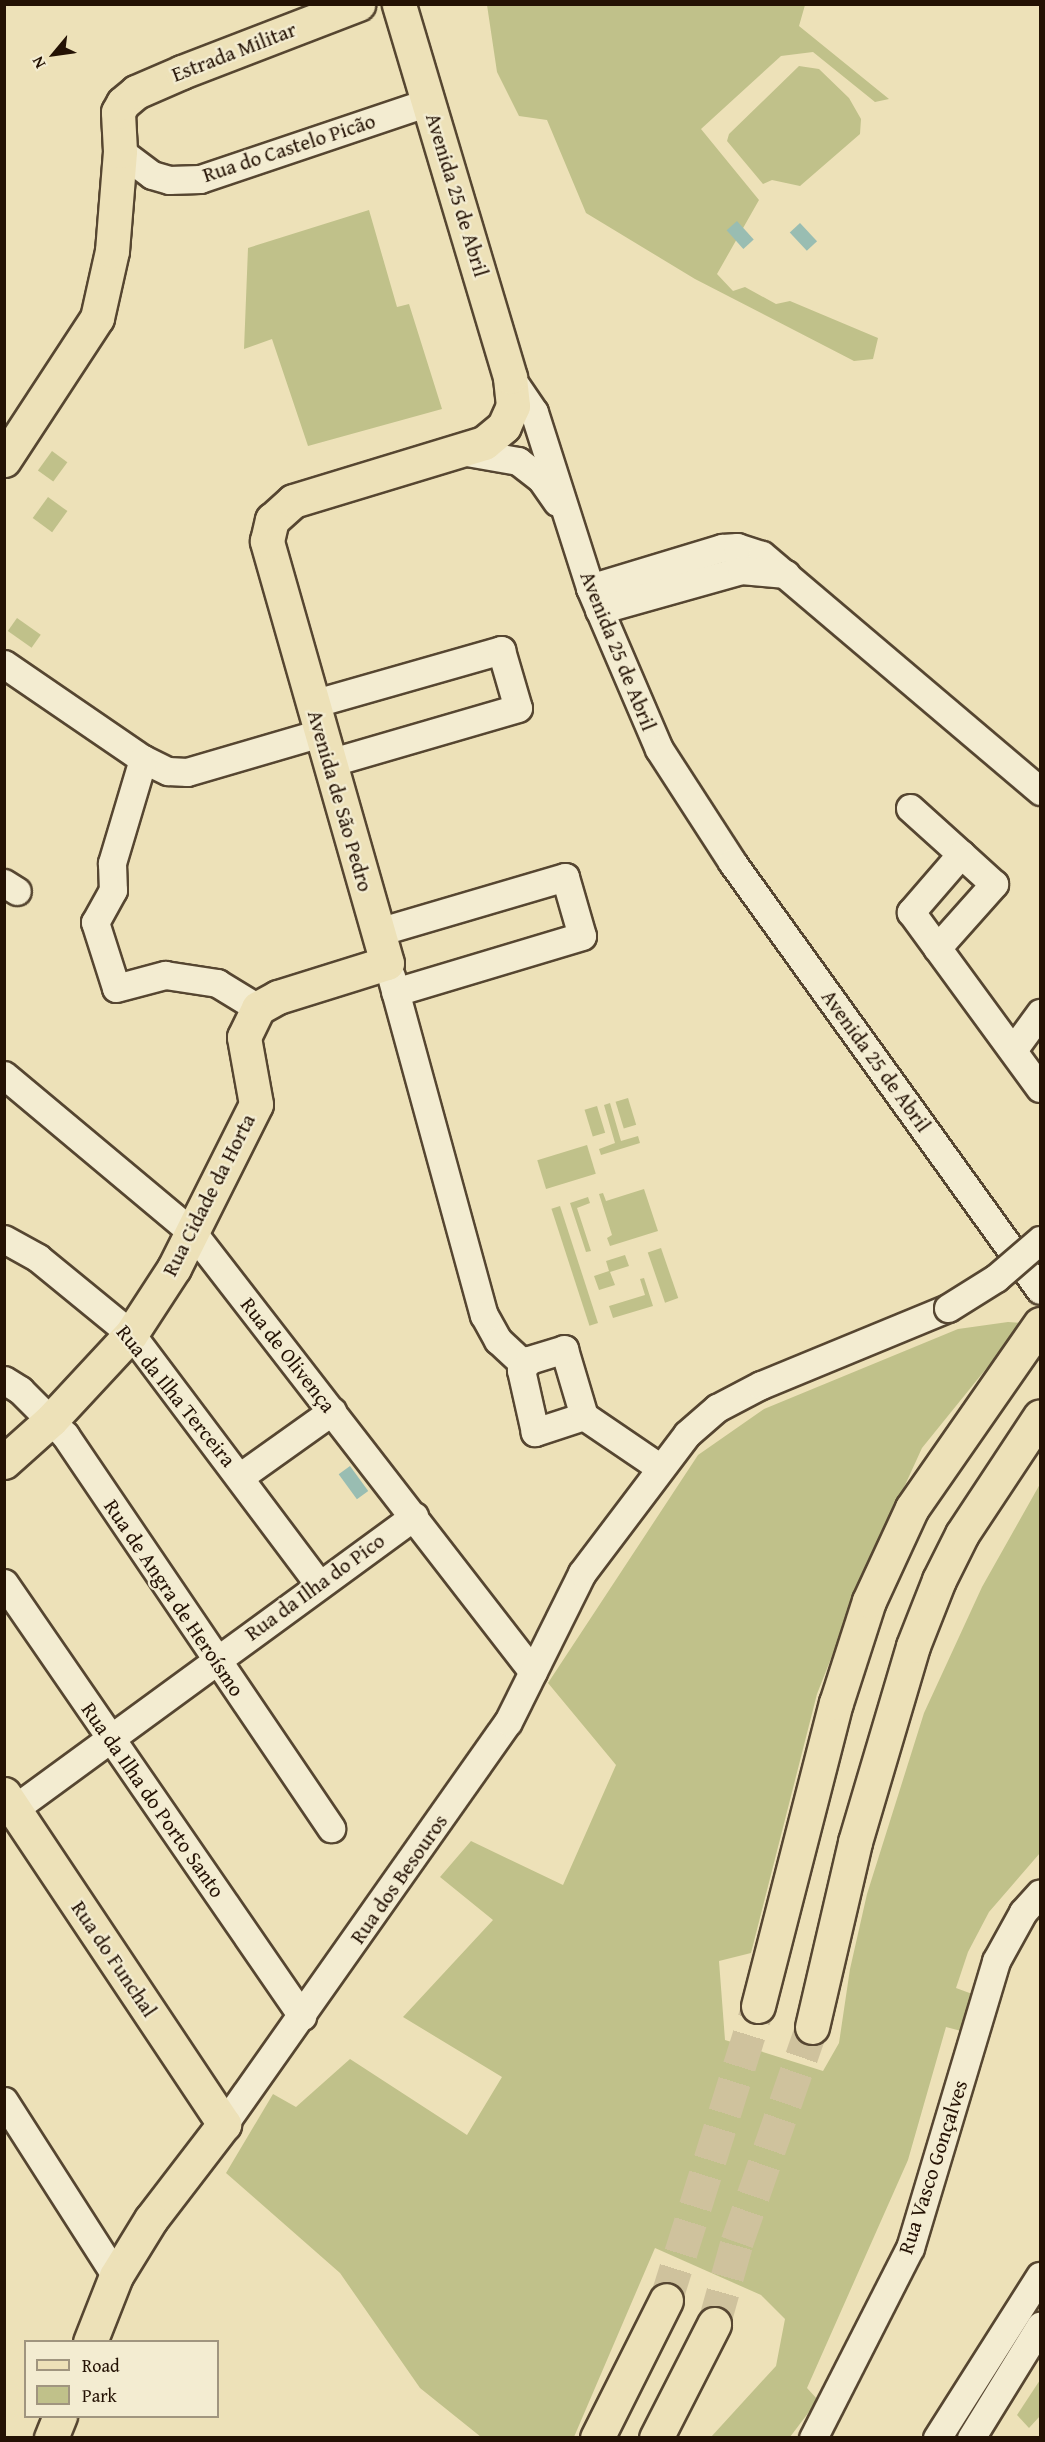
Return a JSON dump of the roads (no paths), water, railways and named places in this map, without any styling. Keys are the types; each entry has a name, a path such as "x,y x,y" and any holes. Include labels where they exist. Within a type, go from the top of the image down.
{"main road":[{"name":"Estrada Militar","path":"120,151 118,112 136,92 358,4"},
{"name":"Avenida 25 de Abril","path":"399,4 510,377"},
{"path":"4,460 97,318 112,251 120,151"},
{"name":"Avenida de São Pedro","path":"391,977 269,555 267,532 272,520 300,499 484,443 504,426 514,396 510,377"},
{"path":"258,1008 278,997 391,977"},
{"name":"Rua Cidade da Horta","path":"4,1462 51,1420 131,1334 193,1233 256,1104 244,1037 258,1008"},
{"path":"758,2006 836,1703 869,1601 912,1508 993,1388 1041,1324"},
{"path":"812,2026 855,1842 913,1646 939,1580 962,1534 1038,1419"},
{"name":"Rua do Funchal","path":"9,1801 224,2124"},
{"name":"Rua dos Besouros","path":"91,2340 116,2276 151,2219 224,2124"},
{"path":"597,2438 666,2300"},
{"path":"656,2438 714,2324"},
{"path":"51,2438 59,2418"}],"street":[{"name":"Rua do Castelo Picão","path":"120,151 153,175 169,180 200,179 429,102"},
{"name":"Avenida 25 de Abril","path":"510,377 534,412 594,599 655,740 707,826 1041,1290"},
{"path":"460,451 518,461 541,479 566,516"},
{"path":"594,599 737,547 762,555 1041,790"},
{"path":"4,664 143,759 168,771 186,772 320,734 518,708 501,650 320,734"},
{"path":"143,759 112,863 113,890 95,921 116,988 165,975 217,983 258,1008"},
{"path":"910,808 994,884 937,948"},
{"path":"961,854 911,912 1041,1088"},
{"path":"378,932 565,877 582,936 391,977"},
{"name":"Avenida de São Pedro","path":"391,977 484,1315 498,1340 524,1364"},
{"path":"1013,1050 1041,1013"},
{"name":"Rua de Olivença","path":"4,1075 193,1233 533,1672"},
{"name":"Rua da Ilha Terceira","path":"4,1239 38,1258 131,1334 241,1476 318,1583"},
{"name":"Rua dos Besouros","path":"224,2124 508,1722 582,1573 659,1467 700,1421 738,1396 948,1308 996,1278 1041,1240"},
{"path":"584,1416 535,1432 519,1377 524,1364 564,1349 584,1416 659,1467"},
{"name":"Rua de Angra de Heroísmo","path":"4,1380 51,1420 331,1828"},
{"path":"241,1476 332,1411"},
{"name":"Rua da Ilha do Pico","path":"9,1801 112,1739 318,1583 414,1516"},
{"name":"Rua da Ilha do Porto Santo","path":"4,1583 302,2016"},
{"name":"Rua Vasco Gonçalves","path":"813,2438 910,2248 996,1961 1023,1912 1041,1893"},
{"path":"4,2101 116,2276"},
{"path":"938,2438 1041,2276"},
{"path":"971,2438 1041,2326"}],"water":[{"path":"737,221 754,240 743,249 727,230"},
{"path":"800,223 817,241 807,251 790,233"},
{"path":"350,1466 368,1491 357,1499 339,1474"}],"tunnel":[{"path":"666,2300 758,2006"},
{"path":"714,2324 737,2242 812,2027"}]}
